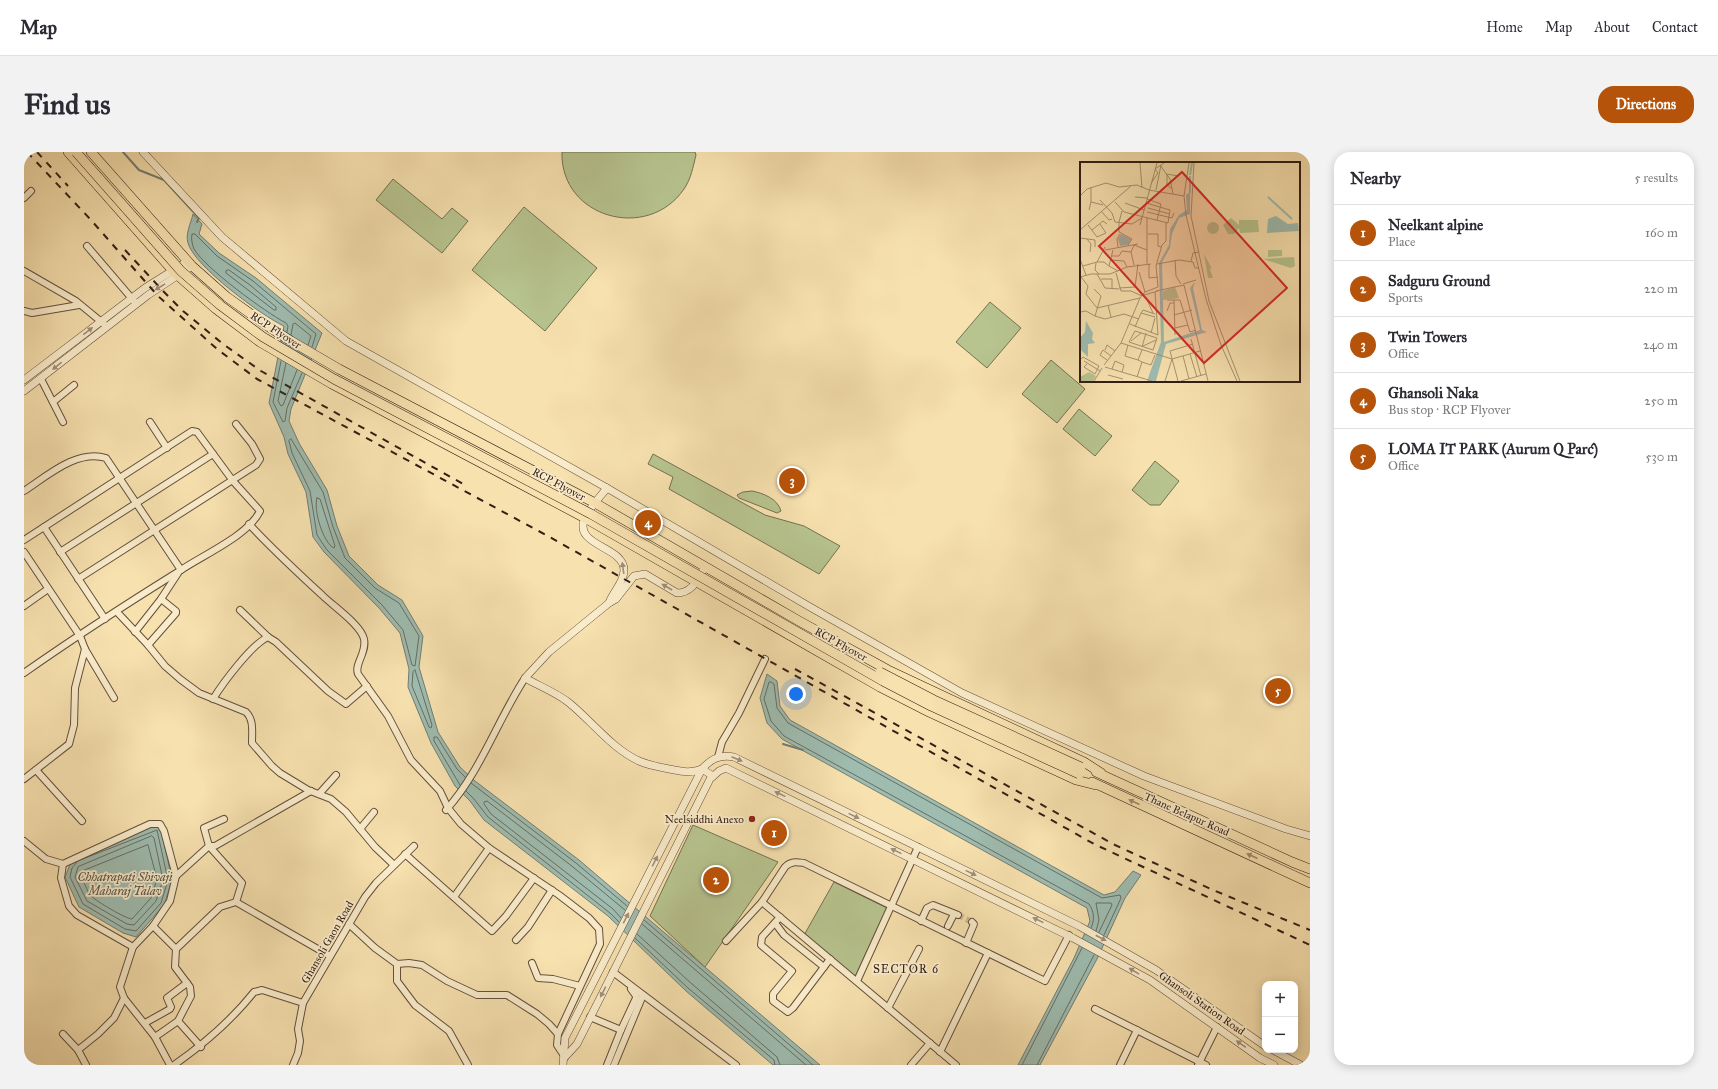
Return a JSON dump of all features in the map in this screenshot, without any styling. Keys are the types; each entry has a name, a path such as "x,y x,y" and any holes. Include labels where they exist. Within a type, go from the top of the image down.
{"main road":[{"path":"68,152 176,274 237,325 282,355 332,384 585,518 873,683 929,712 1076,780 1096,785"},
{"name":"RCP Flyover","path":"76,152 181,271 240,321 279,347 334,379 591,514 883,681 931,706 1080,771"},
{"name":"RCP Flyover","path":"83,152 186,268 234,308 288,346 594,509 886,675 1080,771"},
{"path":"91,152 190,264 237,304 269,327 301,347 595,503 888,670 1084,762 1101,773"},
{"name":"Thane Belapur Road","path":"1080,771 1101,773 1292,862"},
{"name":"Thane Belapur Road","path":"1080,771 1096,785 1288,872"},
{"path":"1292,862 1310,866"},
{"path":"1292,862 1310,869"},
{"path":"1288,872 1310,879"},
{"path":"1288,872 1310,883"}],"street":[{"path":"143,152 222,237 346,341 607,488 810,607 962,693 1144,776 1286,829 1310,836"},
{"path":"24,198 31,191"},
{"path":"86,246 134,301"},
{"path":"31,386 25,380 134,301 190,264"},
{"path":"24,271 69,297 104,324"},
{"path":"24,311 32,313 79,305"},
{"path":"24,391 41,379 104,324"},
{"path":"41,379 63,422"},
{"path":"53,402 74,385"},
{"path":"150,422 167,448"},
{"path":"78,579 256,466 260,459 252,444 236,424"},
{"path":"24,540 192,431 197,432 234,481 260,510 257,517 233,538 180,570 24,673"},
{"path":"60,552 214,454"},
{"path":"24,491 62,466 92,456 106,458 121,477 180,570"},
{"path":"607,488 585,518 583,529 586,535 621,559 624,566 623,577 608,603"},
{"path":"249,524 322,596 356,626 364,638 365,649 356,671 388,716 411,760 440,791 447,809 475,837 552,890 589,918 599,929 600,944 558,1034 557,1045 565,1057"},
{"path":"44,527 105,620"},
{"path":"24,552 80,636 85,649 114,698"},
{"path":"447,809 485,754 512,697 525,678 549,652 608,603 616,599 634,576 644,574 677,593 683,593 689,590 705,567"},
{"path":"134,632 161,599 180,570"},
{"path":"24,606 48,589"},
{"path":"148,645 176,613 161,599"},
{"path":"240,610 328,691 346,704 367,686"},
{"path":"116,612 148,645 165,666 180,679 199,693 246,712 250,716 253,724 252,743 272,766 280,773 311,791 331,799 346,812 394,865"},
{"path":"214,699 226,680 245,658 268,637"},
{"path":"24,779 69,744 74,725 75,688 85,649"},
{"path":"563,1065 565,1057 565,1038 702,769 718,757 722,742 739,713 765,659"},
{"path":"525,678 566,700 580,711 616,747 640,762 690,773 702,769"},
{"name":"Ghansoli Station Road","path":"718,757 726,755 734,757 1079,926 1123,950 1185,988 1262,1044"},
{"path":"565,1057 577,1044 713,776 702,769"},
{"name":"Ghansoli Station Road","path":"713,776 722,769 730,769 1071,936 1150,980 1260,1058 1274,1065"},
{"path":"36,770 82,821"},
{"path":"319,794 336,775"},
{"path":"176,876 212,846 311,791"},
{"path":"360,829 374,812"},
{"path":"224,819 204,828 212,846 242,884 236,902"},
{"path":"24,840 46,859 63,864 156,823 160,824 164,830 176,876 170,901 153,926 133,947 120,987 124,998 155,1037 170,1065"},
{"name":"Ghansoli Gaon Road","path":"293,1065 298,1053 300,1041 298,1029 303,1003 365,897 394,865 414,846"},
{"path":"857,981 918,847"},
{"path":"454,896 489,848"},
{"path":"405,854 492,931 506,916 534,878"},
{"path":"726,942 762,902 785,867 790,863 795,862 804,863 1045,981 1071,936"},
{"path":"63,864 61,878 69,906 77,915 133,947"},
{"path":"516,940 528,927 552,890"},
{"path":"155,1037 178,1022 191,996 190,987 175,967 176,949 220,907 227,903 236,902 330,956"},
{"path":"762,902 956,1065"},
{"path":"921,921 926,908 933,904 956,915 948,926"},
{"path":"780,917 762,937 761,944 790,968 792,972 773,994 773,1000 788,1012 830,959"},
{"path":"966,943 974,924 972,922"},
{"path":"775,923 784,935 824,967"},
{"path":"349,924 375,948 397,964 410,963 422,965 447,981 476,995 507,995 537,1014 558,1034"},
{"path":"153,926 176,949"},
{"path":"888,1008 919,949"},
{"path":"940,1052 988,953"},
{"path":"608,954 619,960"},
{"path":"532,963 538,978 553,979 580,986"},
{"path":"397,964 397,981 416,1005 449,1031 468,1065"},
{"path":"613,972 736,1065"},
{"path":"145,1023 170,1009 171,1007 167,998 187,983"},
{"path":"607,1065 636,998 634,992 626,985"},
{"path":"174,1065 201,1047 239,1011 254,992 262,990 303,1003"},
{"path":"614,1065 643,995"},
{"path":"78,1050 98,1034 114,1018 124,998"},
{"path":"1095,1009 1201,1064 1217,1027"},
{"path":"590,1017 621,1030"},
{"path":"178,1022 201,1047"},
{"path":"1120,1065 1137,1030"},
{"path":"63,1034 78,1050 86,1065"},
{"path":"911,1065 930,1043"},
{"path":"1279,1053 1301,1065"}],"green space":[{"path":"562,152 695,152 696,155 692,173 684,189 668,205 649,215 629,218 609,215 590,207 575,193 565,175"},
{"path":"393,179 442,219 452,208 468,221 442,253 376,200"},
{"path":"524,207 597,268 545,331 472,270"},
{"path":"990,302 1021,328 987,368 956,342"},
{"path":"1051,360 1085,389 1057,423 1022,394"},
{"path":"1079,409 1112,436 1095,456 1063,429"},
{"path":"653,454 765,515 804,526 840,546 819,574 669,489 673,477 648,464"},
{"path":"1155,461 1179,481 1160,505 1150,505 1132,490"},
{"path":"752,491 761,493 773,500 777,503 781,511 777,513 739,498 737,495 743,492"},
{"path":"693,825 778,862 705,967 650,916"},
{"path":"834,882 887,908 854,979 803,937"}],"water":[{"path":"193,214 202,224 199,234 219,253 256,278 322,333 291,409 289,421 299,443 327,490 337,526 349,556 378,585 402,600 423,636 419,667 438,732 460,767 475,781 579,860 820,1065 773,1065 686,991 608,916 484,820 470,801 455,786 431,743 408,687 409,669 400,633 379,608 324,552 313,537 306,492 288,454 284,437 269,403 284,326 261,312 215,277 193,253 188,243 187,236"},
{"path":"767,674 777,681 780,706 790,720 1104,895 1115,892 1133,871 1141,875 1125,898 1097,959 1040,1065 1018,1065 1074,958 1090,921 1087,908 782,739 767,723 760,698"},
{"name":"Chhatrapati Shivaji Maharaj Talav","path":"154,826 159,826 161,829 172,880 164,905 136,937 123,933 79,907 65,877 71,862 75,858"}],"waterway":[{"path":"123,152 139,170 164,180 199,218 197,222"},
{"path":"783,744 803,750"}],"tunnel":[{"path":"958,915 972,922"}],"railway":[{"path":"27,152 91,220 158,296 217,349 257,379 546,535 1094,844 1310,945"},
{"path":"37,152 68,186"},
{"path":"125,250 183,311 223,344 261,371 465,485"},
{"path":"795,669 1115,845 1213,890 1310,930"}],"place":[{"name":"Twin Towers","path":"792,481"},
{"name":"Ghansoli Naka","path":"648,523"},
{"name":"LOMA IT PARK (Aurum Q Parć)","path":"1278,691"},
{"name":"Neelsiddhi Anexo","path":"752,819"},
{"name":"Neelkant alpine","path":"774,833"},
{"name":"Sadguru Ground","path":"716,880"}],"district":[{"name":"SECTOR 6","path":"906,969"}]}
